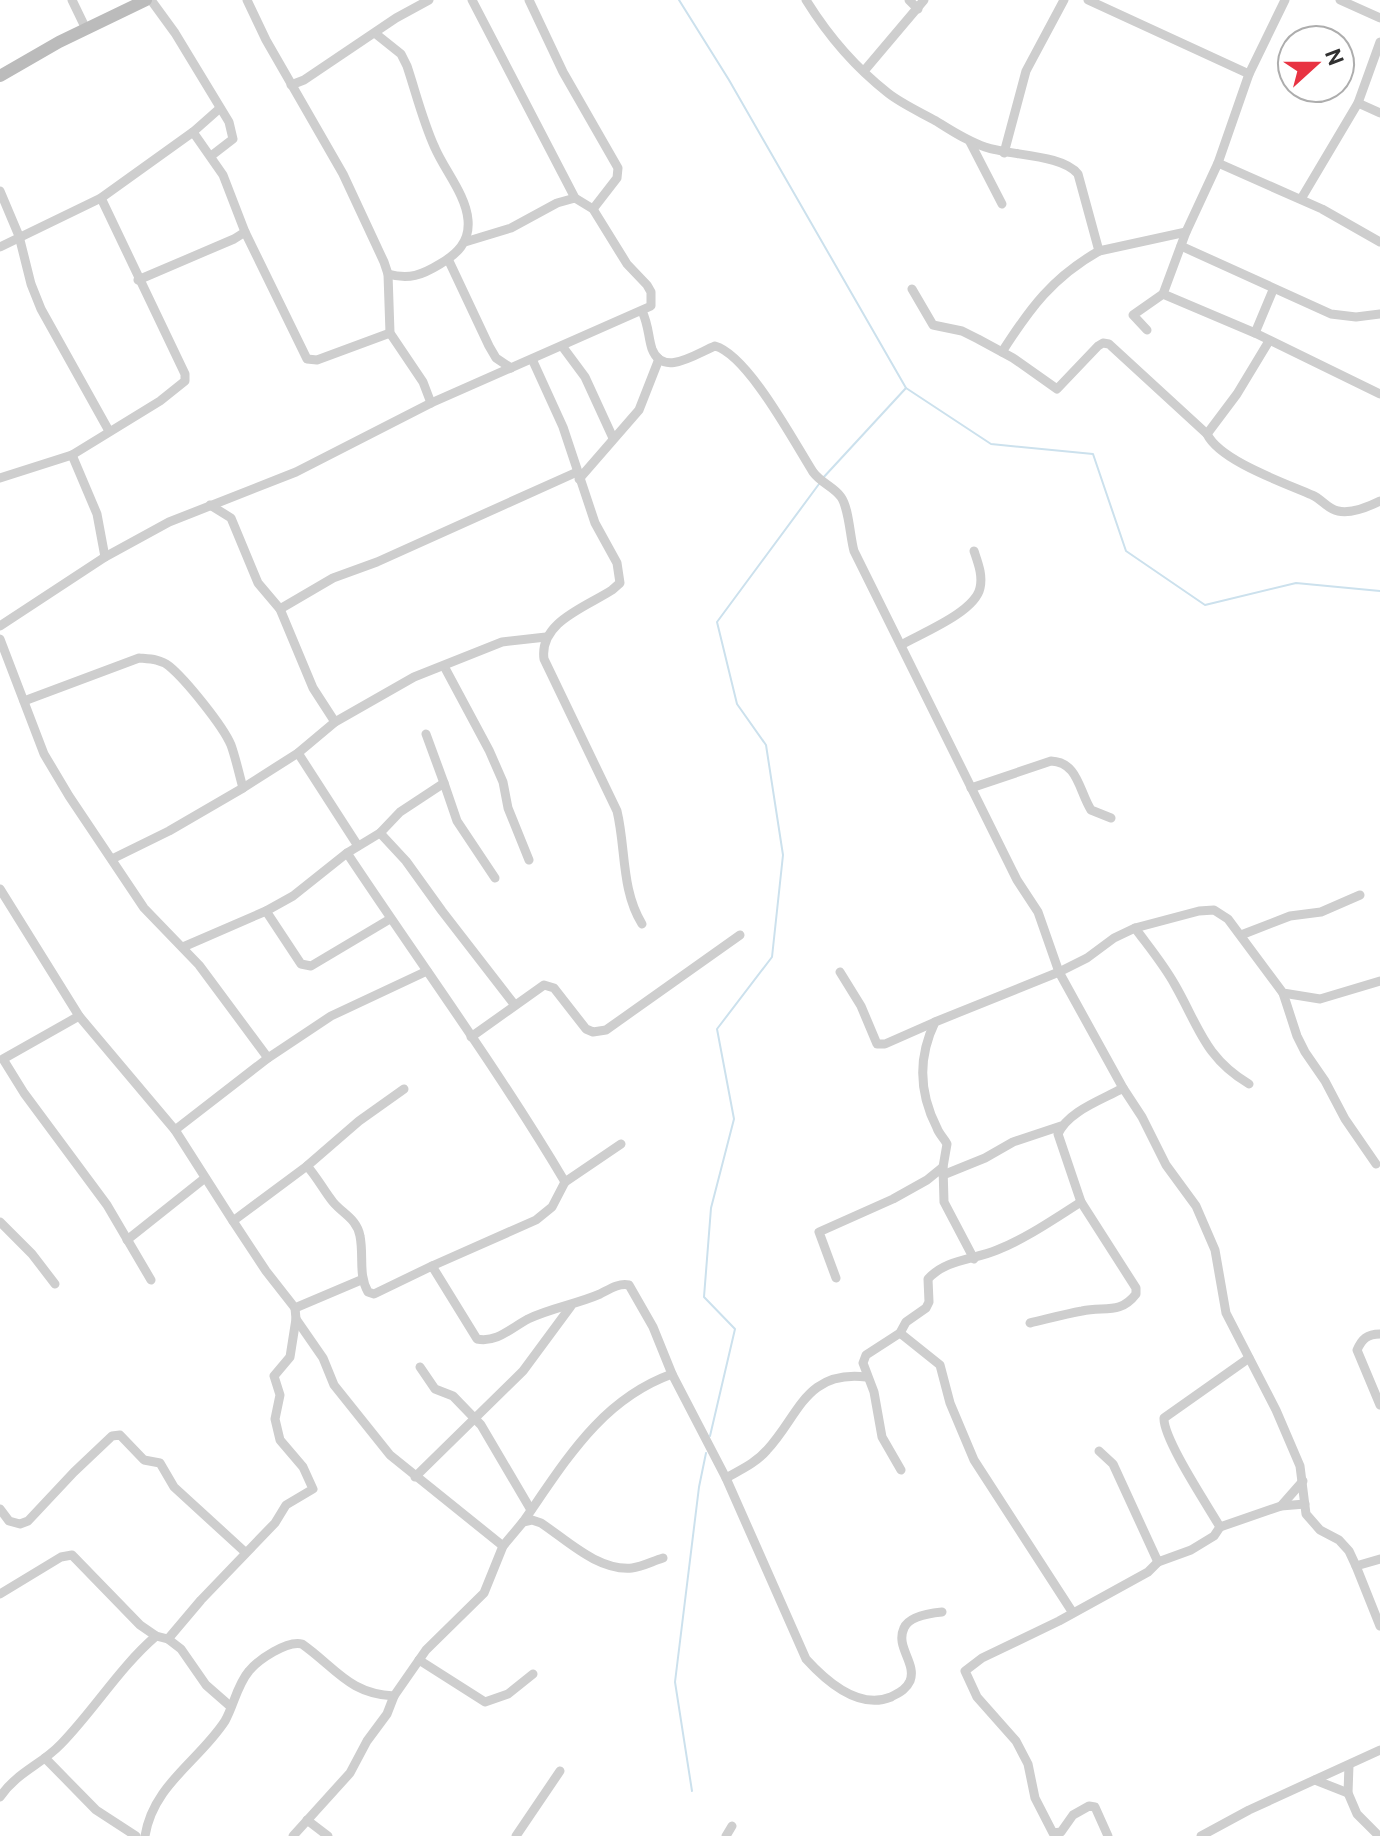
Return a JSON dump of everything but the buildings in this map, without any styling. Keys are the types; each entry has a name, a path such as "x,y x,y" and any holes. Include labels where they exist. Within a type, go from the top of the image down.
{"main road":[{"path":"0,76 86,29 148,0"}],"street":[{"path":"72,0 86,29"},
{"path":"148,0 175,33 229,122 233,139 211,156"},
{"path":"247,0 291,85 343,174 388,274 390,333 423,382 431,403"},
{"path":"291,85 304,80 396,18 429,0"},
{"path":"0,626 105,557 169,522 296,472 431,403 651,306 649,288 627,264 593,209 575,198 472,0"},
{"path":"529,0 563,72 618,168 617,178 593,209"},
{"path":"806,0 835,40 888,93 970,142 1004,153 1055,160 1073,168 1078,174 1099,251"},
{"path":"864,71 921,4 909,0"},
{"path":"1004,153 1026,71 1064,0"},
{"path":"1088,0 1249,74"},
{"path":"1147,330 1133,315 1163,294 1186,232 1218,163 1249,74 1285,0"},
{"path":"1340,0 1379,16"},
{"path":"376,34 394,46 407,66 434,147 466,209 469,222 465,242 448,259 413,277 388,274"},
{"path":"1301,199 1358,103 1380,42"},
{"path":"1358,103 1380,113"},
{"path":"0,247 101,198 193,132 219,109"},
{"path":"193,132 211,156 229,189 245,232 307,359 317,360 390,333"},
{"path":"970,142 1002,204"},
{"path":"1218,163 1301,199 1380,242"},
{"path":"0,191 19,236 41,309 109,431"},
{"path":"0,478 72,455 170,394 186,378 101,198"},
{"path":"465,242 511,228 557,203 575,198"},
{"path":"138,280 245,232"},
{"path":"1002,352 1030,310 1058,277 1099,251 1186,232"},
{"path":"1181,246 1331,314 1356,317 1380,314"},
{"path":"448,259 489,346 496,358 511,368"},
{"path":"912,289 933,325 962,331 1002,352 1057,389 1098,346 1109,344 1207,434 1217,448 1286,486 1316,496 1332,509 1351,511 1380,501"},
{"path":"1255,333 1273,290"},
{"path":"1163,294 1255,333 1380,394"},
{"path":"642,311 650,330 653,350 659,359 675,363 717,346 743,366 815,474 843,500 854,551 1017,880 1038,912 1059,972 1166,1165 1196,1206 1215,1250 1226,1313 1300,1466 1306,1514 1320,1530 1339,1540 1349,1551 1380,1626"},
{"path":"1207,434 1237,394 1269,341"},
{"path":"562,346 585,377 613,438"},
{"path":"532,359 563,427 595,523 617,563 620,583 553,627 543,647 544,659 617,811 628,893 642,924"},
{"path":"280,609 333,578 578,476 639,410 659,359"},
{"path":"72,455 94,505 105,557"},
{"path":"210,505 231,518 258,583 280,609 313,688 335,722"},
{"path":"901,645 965,610 977,598 981,574 974,551"},
{"path":"112,859 169,831 243,788 298,753 335,722 414,677 502,642 546,637"},
{"path":"0,639 44,754 69,796 144,908 183,947 268,1058"},
{"path":"24,701 139,658 155,659 180,677 223,729 231,745 243,788"},
{"path":"444,666 489,750 529,860"},
{"path":"426,734 457,821 495,878"},
{"path":"298,753 358,846"},
{"path":"971,788 1058,761 1073,772 1091,810 1111,818"},
{"path":"183,947 293,896 347,853 380,833 400,812 444,783"},
{"path":"380,833 406,861 514,1004"},
{"path":"347,853 523,1112 565,1182"},
{"path":"0,889 79,1016 175,1130 266,1271 295,1308 290,1357 274,1376 280,1395 275,1419 282,1445 303,1467 313,1489 288,1503 275,1523 168,1639"},
{"path":"1241,935 1284,918 1321,912 1360,895"},
{"path":"840,972 861,1006 877,1044 885,1044 1059,972 1135,928 1209,910 1221,913 1283,993 1305,1052 1376,1164"},
{"path":"266,911 301,964 311,966 390,919"},
{"path":"1135,928 1176,986 1210,1050 1229,1072 1249,1084"},
{"path":"471,1037 544,985 550,986 586,1029 593,1032 614,1027 740,935"},
{"path":"175,1130 268,1058 331,1016 427,971"},
{"path":"1283,993 1320,999 1380,981"},
{"path":"79,1016 1,1058 107,1205 151,1280"},
{"path":"935,1022 925,1048 922,1083 938,1131 947,1144 943,1171 946,1209 964,1236 974,1259"},
{"path":"836,1278 819,1232 893,1199 943,1171 985,1158 1013,1142 1061,1126 1123,1088"},
{"path":"233,1221 404,1089"},
{"path":"1030,1323 1087,1310 1116,1308 1128,1303 1136,1294 1133,1282 1081,1202 1061,1149 1058,1134 1061,1126"},
{"path":"307,1166 336,1206 352,1218 358,1228 361,1280 368,1292 374,1294 536,1220 552,1207 565,1182 621,1144"},
{"path":"127,1240 205,1178"},
{"path":"901,1470 882,1437 874,1392 863,1363 866,1355 900,1333 906,1322 928,1305 927,1282 933,1273 946,1264 974,1259 1027,1236 1081,1202"},
{"path":"0,1222 32,1254 55,1284"},
{"path":"432,1266 473,1337 481,1341 499,1337 530,1318 620,1284 629,1285 653,1327 672,1374 726,1478 806,1659 823,1678 851,1695 871,1700 887,1699 903,1691 910,1681 911,1669 902,1646 903,1628 908,1622 942,1612"},
{"path":"295,1308 361,1280"},
{"path":"415,1477 523,1371 571,1305"},
{"path":"296,1319 323,1358 334,1385 390,1455 503,1546"},
{"path":"900,1333 940,1365 950,1403 974,1460 1073,1613"},
{"path":"1380,1334 1368,1336 1361,1341 1357,1350 1380,1405"},
{"path":"1220,1527 1172,1442 1164,1418 1249,1358"},
{"path":"420,1367 435,1389 453,1396 477,1419 531,1510"},
{"path":"293,1836 350,1773 367,1741 387,1714 394,1696 426,1650 484,1593 503,1546 588,1432 612,1406 672,1374"},
{"path":"726,1478 754,1462 767,1450 794,1410 817,1388 851,1375 866,1377"},
{"path":"0,1509 9,1521 20,1524 28,1521 112,1436 120,1435 141,1458 160,1463 174,1487 245,1552"},
{"path":"1099,1451 1113,1464 1158,1562"},
{"path":"1281,1506 1303,1481"},
{"path":"1108,1836 1101,1816 1095,1807 1089,1806 1073,1815 1061,1832 1053,1833 1035,1798 1028,1764 1016,1741 977,1697 966,1674 968,1666 1148,1572 1158,1562 1191,1550 1214,1536 1220,1527 1281,1506 1305,1504"},
{"path":"523,1522 532,1520 541,1523 598,1562 611,1567 634,1568 663,1558"},
{"path":"0,1594 61,1557 72,1555 140,1625 181,1649 206,1685 230,1706"},
{"path":"1356,1566 1380,1559"},
{"path":"0,1797 11,1782 45,1758 89,1716 105,1689 156,1636"},
{"path":"145,1836 155,1806 166,1787 224,1723 243,1680 255,1664 297,1642 354,1687 376,1695 394,1696"},
{"path":"419,1660 485,1702 508,1694 533,1674"},
{"path":"1201,1836 1249,1810 1380,1750"},
{"path":"45,1758 96,1810 136,1836"},
{"path":"1349,1765 1348,1793 1357,1814 1379,1836"},
{"path":"516,1836 560,1771"},
{"path":"1315,1780 1348,1793"},
{"path":"307,1820 328,1836"},
{"path":"726,1836 732,1826"}],"waterway":[{"path":"679,0 729,80 906,388 991,444 1093,454 1126,551 1205,605 1296,583 1380,591"},
{"path":"822,479 906,388"},
{"path":"710,1436 735,1329 704,1297 711,1208 734,1119 717,1029 772,957 783,855 766,745 737,704 717,622 819,484"},
{"path":"692,1791 675,1682 706,1453"}]}
